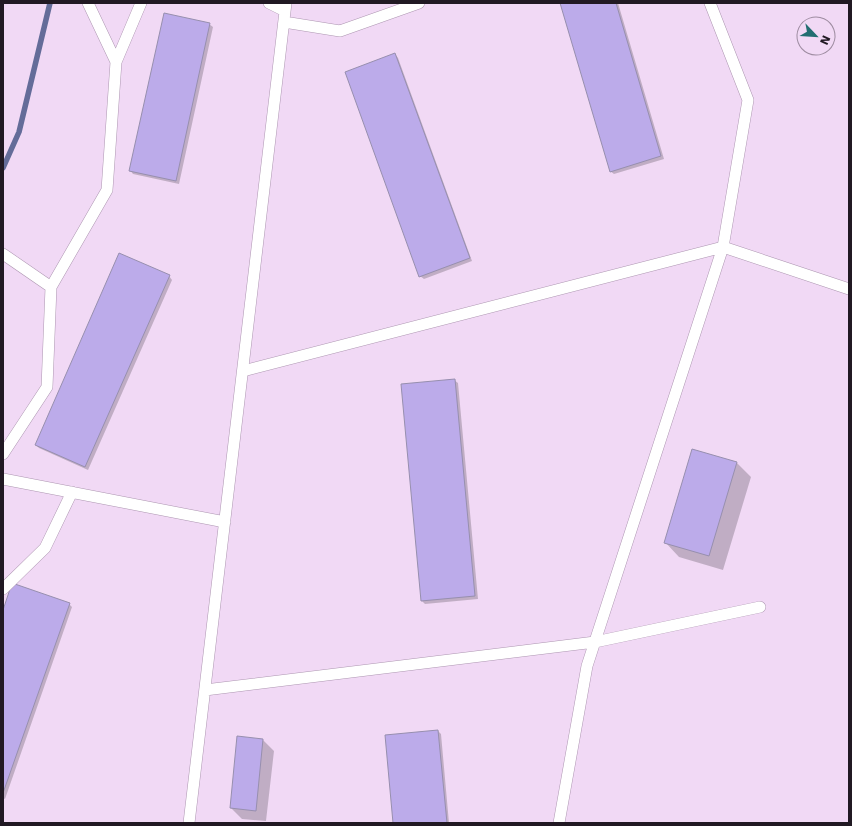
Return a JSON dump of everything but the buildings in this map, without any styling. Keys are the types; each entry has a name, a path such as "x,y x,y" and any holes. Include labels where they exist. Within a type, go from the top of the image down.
{"lane":[{"path":"88,3 116,62"},
{"path":"3,454 47,387 51,287 107,190 116,62 141,3"},
{"path":"269,3 285,12 340,31 419,3"},
{"path":"559,823 587,666 723,248 748,100 710,3"},
{"path":"189,823 285,12"},
{"path":"243,371 723,248 849,289"},
{"path":"3,254 51,287"},
{"path":"3,479 225,522"},
{"path":"3,589 45,548 72,492"},
{"path":"205,690 595,642 760,607"}],"waterway":[{"path":"3,168 19,132 50,3"}]}
